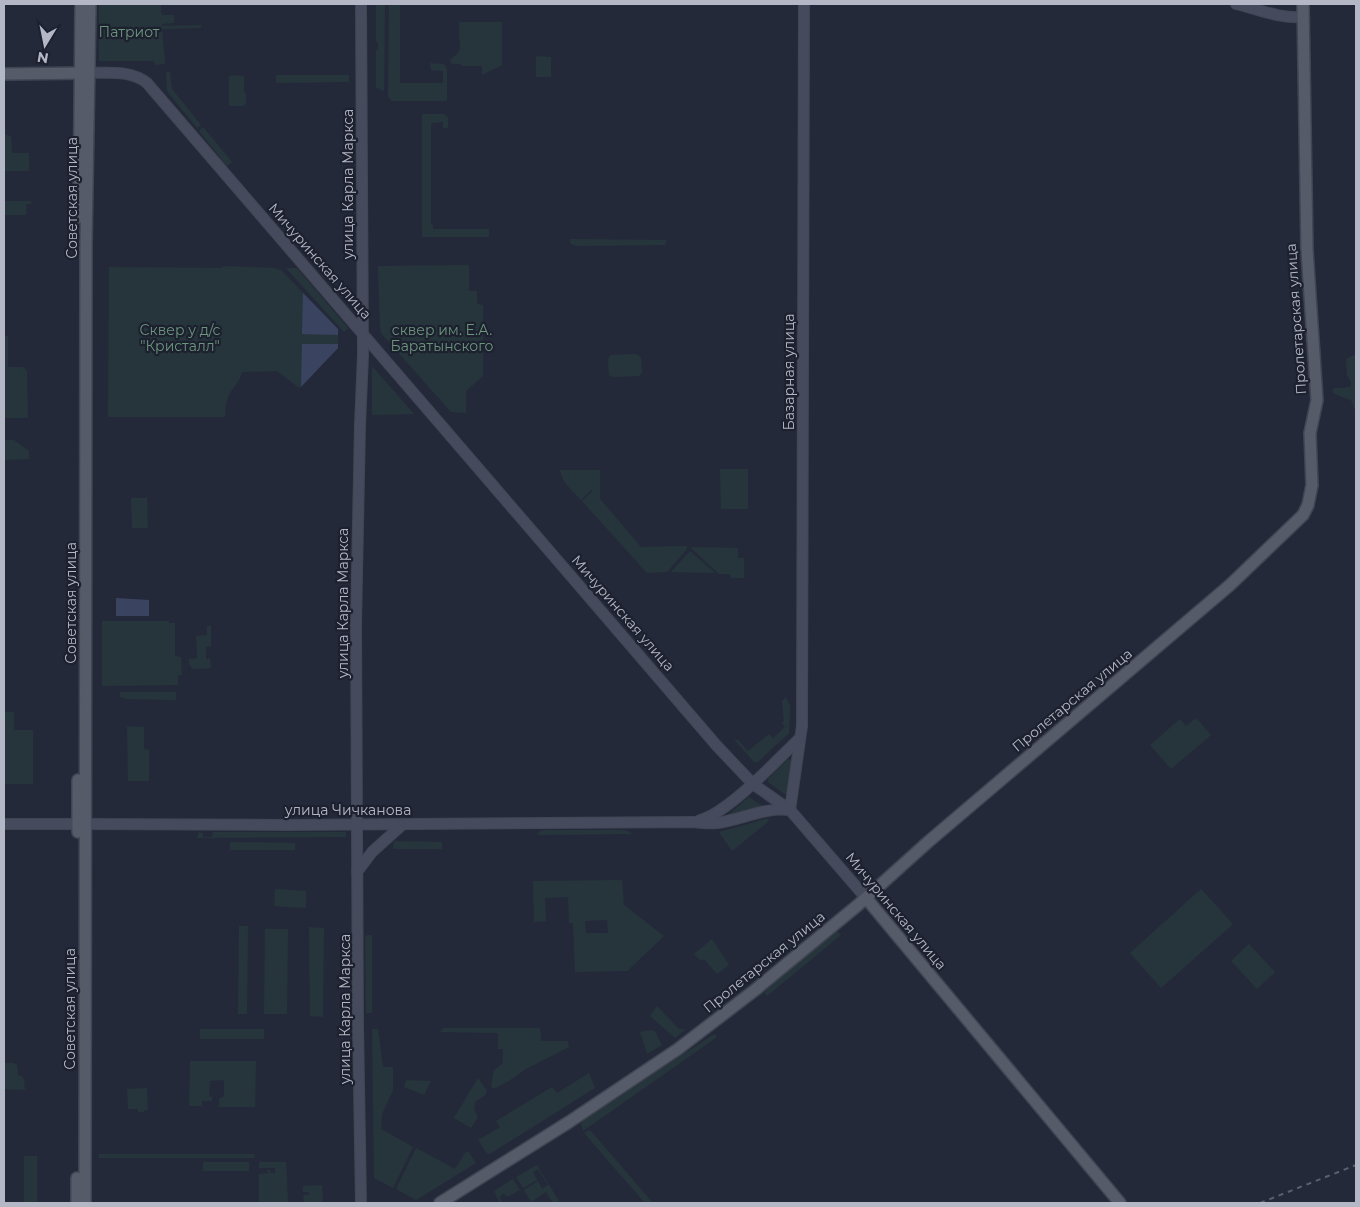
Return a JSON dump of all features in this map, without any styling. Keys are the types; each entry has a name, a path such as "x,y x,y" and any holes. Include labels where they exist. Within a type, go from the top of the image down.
{"main road":[{"name":"Советская улица","path":"81,4 83,70 81,1149 85,1203"},
{"name":"Советская улица","path":"83,70 90,4"},
{"path":"361,9 368,4"},
{"name":"Базарная улица","path":"790,810 802,726 804,4"},
{"path":"1236,4 1277,15 1293,18 1303,17"},
{"name":"Пролетарская улица","path":"440,1203 569,1122 678,1049 755,990 866,898 928,842 1230,585 1303,515 1308,505 1312,485 1310,433 1317,400 1306,250 1303,4"},
{"name":"улица Карла Маркса","path":"361,9 362,332 356,624 361,1203"},
{"path":"4,74 83,70"},
{"name":"Мичуринская улица","path":"83,70 126,74 138,77 147,83 717,746 753,784 790,810 866,898 1120,1203"},
{"path":"693,822 707,819 717,813 753,784 799,739"},
{"name":"улица Чичканова","path":"4,824 402,825 716,823 771,809 790,810"},
{"path":"358,872 372,852 402,825"},
{"path":"77,1203 81,1149"}],"green space":[{"name":"Патриот","path":"99,4 161,4 161,13 163,15 174,15 174,23 162,24 162,26 201,25 201,28 162,29 165,64 155,65 154,61 99,61"},
{"path":"376,4 385,4 384,91 376,87 376,50 378,50 378,42 376,42"},
{"path":"389,4 400,4 400,83 443,83 443,71 431,70 430,63 444,64 447,69 446,101 392,101 388,97"},
{"path":"459,22 502,22 502,65 482,75 482,66 452,64 450,60 460,49"},
{"path":"536,56 551,57 551,77 536,77"},
{"path":"166,72 170,72 172,89 201,125 197,128 167,91"},
{"path":"231,75 244,76 246,102 244,106 229,106 229,77"},
{"path":"276,75 349,75 349,82 276,83"},
{"path":"422,114 444,114 448,118 448,128 443,128 443,122 431,123 431,225 433,225 433,229 489,229 489,237 422,237"},
{"path":"203,127 232,162 227,166 199,131"},
{"path":"4,133 11,137 12,153 29,153 29,171 4,171"},
{"path":"4,201 31,201 31,204 26,204 26,215 4,215"},
{"path":"570,239 667,240 665,245 575,246 570,243"},
{"name":"сквер им. Е.А. Баратынского","path":"469,265 469,291 477,291 477,304 483,305 483,376 466,391 466,413 451,412 381,333 378,266"},
{"name":"Сквер у д/с \"Кристалл\"","path":"224,266 280,269 338,329 338,348 299,388 277,371 242,372 230,393 225,417 108,417 109,267 221,268"},
{"path":"286,268 297,268 348,328 344,332"},
{"path":"4,336 8,336 8,367 23,367 27,371 28,418 4,418"},
{"path":"637,354 641,358 642,372 639,376 613,377 609,375 608,359 611,355"},
{"path":"1356,354 1356,413 1351,400 1332,392 1334,388 1351,386 1347,375 1346,359"},
{"name":"сквер им. Е.А. Баратынского","path":"372,366 414,414 372,415"},
{"path":"4,440 14,440 29,451 29,459 4,460"},
{"path":"720,469 748,469 748,509 721,509"},
{"path":"560,470 600,470 600,499 641,547 687,546 687,549 667,572 647,573 582,501 593,491 591,490 581,500 565,483"},
{"path":"131,498 147,498 148,528 132,528"},
{"path":"690,547 738,548 738,558 744,558 744,578 731,578 730,574 719,574"},
{"path":"690,551 715,573 671,572"},
{"path":"102,621 169,621 169,623 175,623 175,656 181,657 182,675 178,675 178,685 102,686"},
{"path":"207,626 211,626 211,646 206,647 206,659 210,659 211,668 193,669 189,664 189,659 197,658 196,636 207,635"},
{"path":"120,692 176,692 176,700 125,699 120,697"},
{"path":"786,697 790,706 789,733 758,762 754,762 734,739 738,740 748,751 769,734 773,738 785,727 782,723 784,721 782,701"},
{"path":"4,712 14,712 14,730 33,730 33,784 4,784"},
{"path":"1196,718 1211,735 1171,769 1150,745 1180,719 1186,726"},
{"path":"127,726 144,727 144,749 149,750 149,781 128,781"},
{"path":"788,759 792,760 787,796 768,782 768,779"},
{"path":"749,797 764,807 728,816 728,815"},
{"path":"768,818 769,821 732,851 719,832"},
{"path":"625,830 633,834 537,835 540,831"},
{"path":"199,832 203,833 203,837 212,837 213,832 346,832 346,837 197,838"},
{"path":"394,841 442,842 442,849 393,849"},
{"path":"230,842 295,843 295,850 230,850"},
{"path":"622,880 624,905 664,936 627,971 575,972 573,923 569,923 568,897 545,898 546,921 534,922 533,881","holes":["607,920 608,933 586,933 585,921"]},
{"path":"275,889 306,891 306,908 274,906"},
{"path":"1201,889 1233,924 1161,988 1130,953"},
{"path":"239,926 248,926 247,1014 238,1014"},
{"path":"309,927 324,928 323,1017 310,1016"},
{"path":"265,929 288,929 287,1014 264,1014"},
{"path":"836,930 841,935 767,996 764,992"},
{"path":"367,935 372,935 372,1013 366,1013 365,938"},
{"path":"712,939 729,965 717,974 704,959 701,961 694,954"},
{"path":"1249,944 1275,972 1257,989 1231,961"},
{"path":"657,1006 679,1029 686,1029 675,1038 650,1016"},
{"path":"443,1028 540,1028 541,1041 568,1041 569,1047 524,1070 509,1081 493,1089 491,1086 494,1070 503,1063 503,1049 498,1049 498,1033 441,1032"},
{"path":"200,1029 264,1029 264,1039 200,1039"},
{"path":"372,1029 378,1029 383,1067 393,1067 393,1090 382,1114 381,1129 413,1147 393,1188 374,1178"},
{"path":"652,1030 662,1045 647,1054 640,1032"},
{"path":"714,1034 717,1037 583,1131 581,1124 584,1120"},
{"path":"190,1061 256,1061 255,1107 219,1107 219,1099 224,1096 224,1080 210,1081 209,1096 212,1097 212,1101 202,1101 202,1106 189,1106"},
{"path":"4,1063 14,1063 17,1065 18,1075 24,1080 25,1090 4,1089"},
{"path":"589,1073 595,1088 488,1155 478,1140 500,1127 496,1121 552,1087 557,1093"},
{"path":"478,1078 487,1091 485,1095 475,1102 474,1109 478,1117 471,1128 454,1118"},
{"path":"406,1080 431,1081 424,1095 404,1087"},
{"path":"147,1088 148,1110 138,1112 138,1109 128,1109 127,1089"},
{"path":"590,1130 653,1203 645,1203 584,1133"},
{"path":"416,1148 455,1169 468,1151 476,1163 416,1200 396,1189"},
{"path":"99,1154 254,1154 254,1158 99,1158"},
{"path":"24,1156 37,1156 37,1203 24,1203"},
{"path":"203,1162 249,1162 249,1171 203,1171"},
{"path":"259,1162 286,1162 288,1203 259,1203 259,1174 269,1173 268,1169 271,1171 270,1173 275,1173 275,1168 259,1168"},
{"path":"537,1165 560,1203 553,1203 546,1192 531,1202 524,1190 538,1181 542,1189 548,1185 538,1169 533,1172 537,1180 523,1188 516,1177"},
{"path":"513,1179 520,1190 507,1197 504,1193 499,1197 503,1203 500,1203 494,1191"},
{"path":"322,1185 323,1203 304,1203 303,1195 309,1195 309,1192 303,1192 303,1186"}],"water":[{"path":"303,293 338,329 338,335 302,334"},
{"path":"302,344 338,344 338,348 301,387"},
{"path":"116,598 149,600 149,616 116,616"}],"railway":[{"path":"1260,1203 1356,1165"}]}
